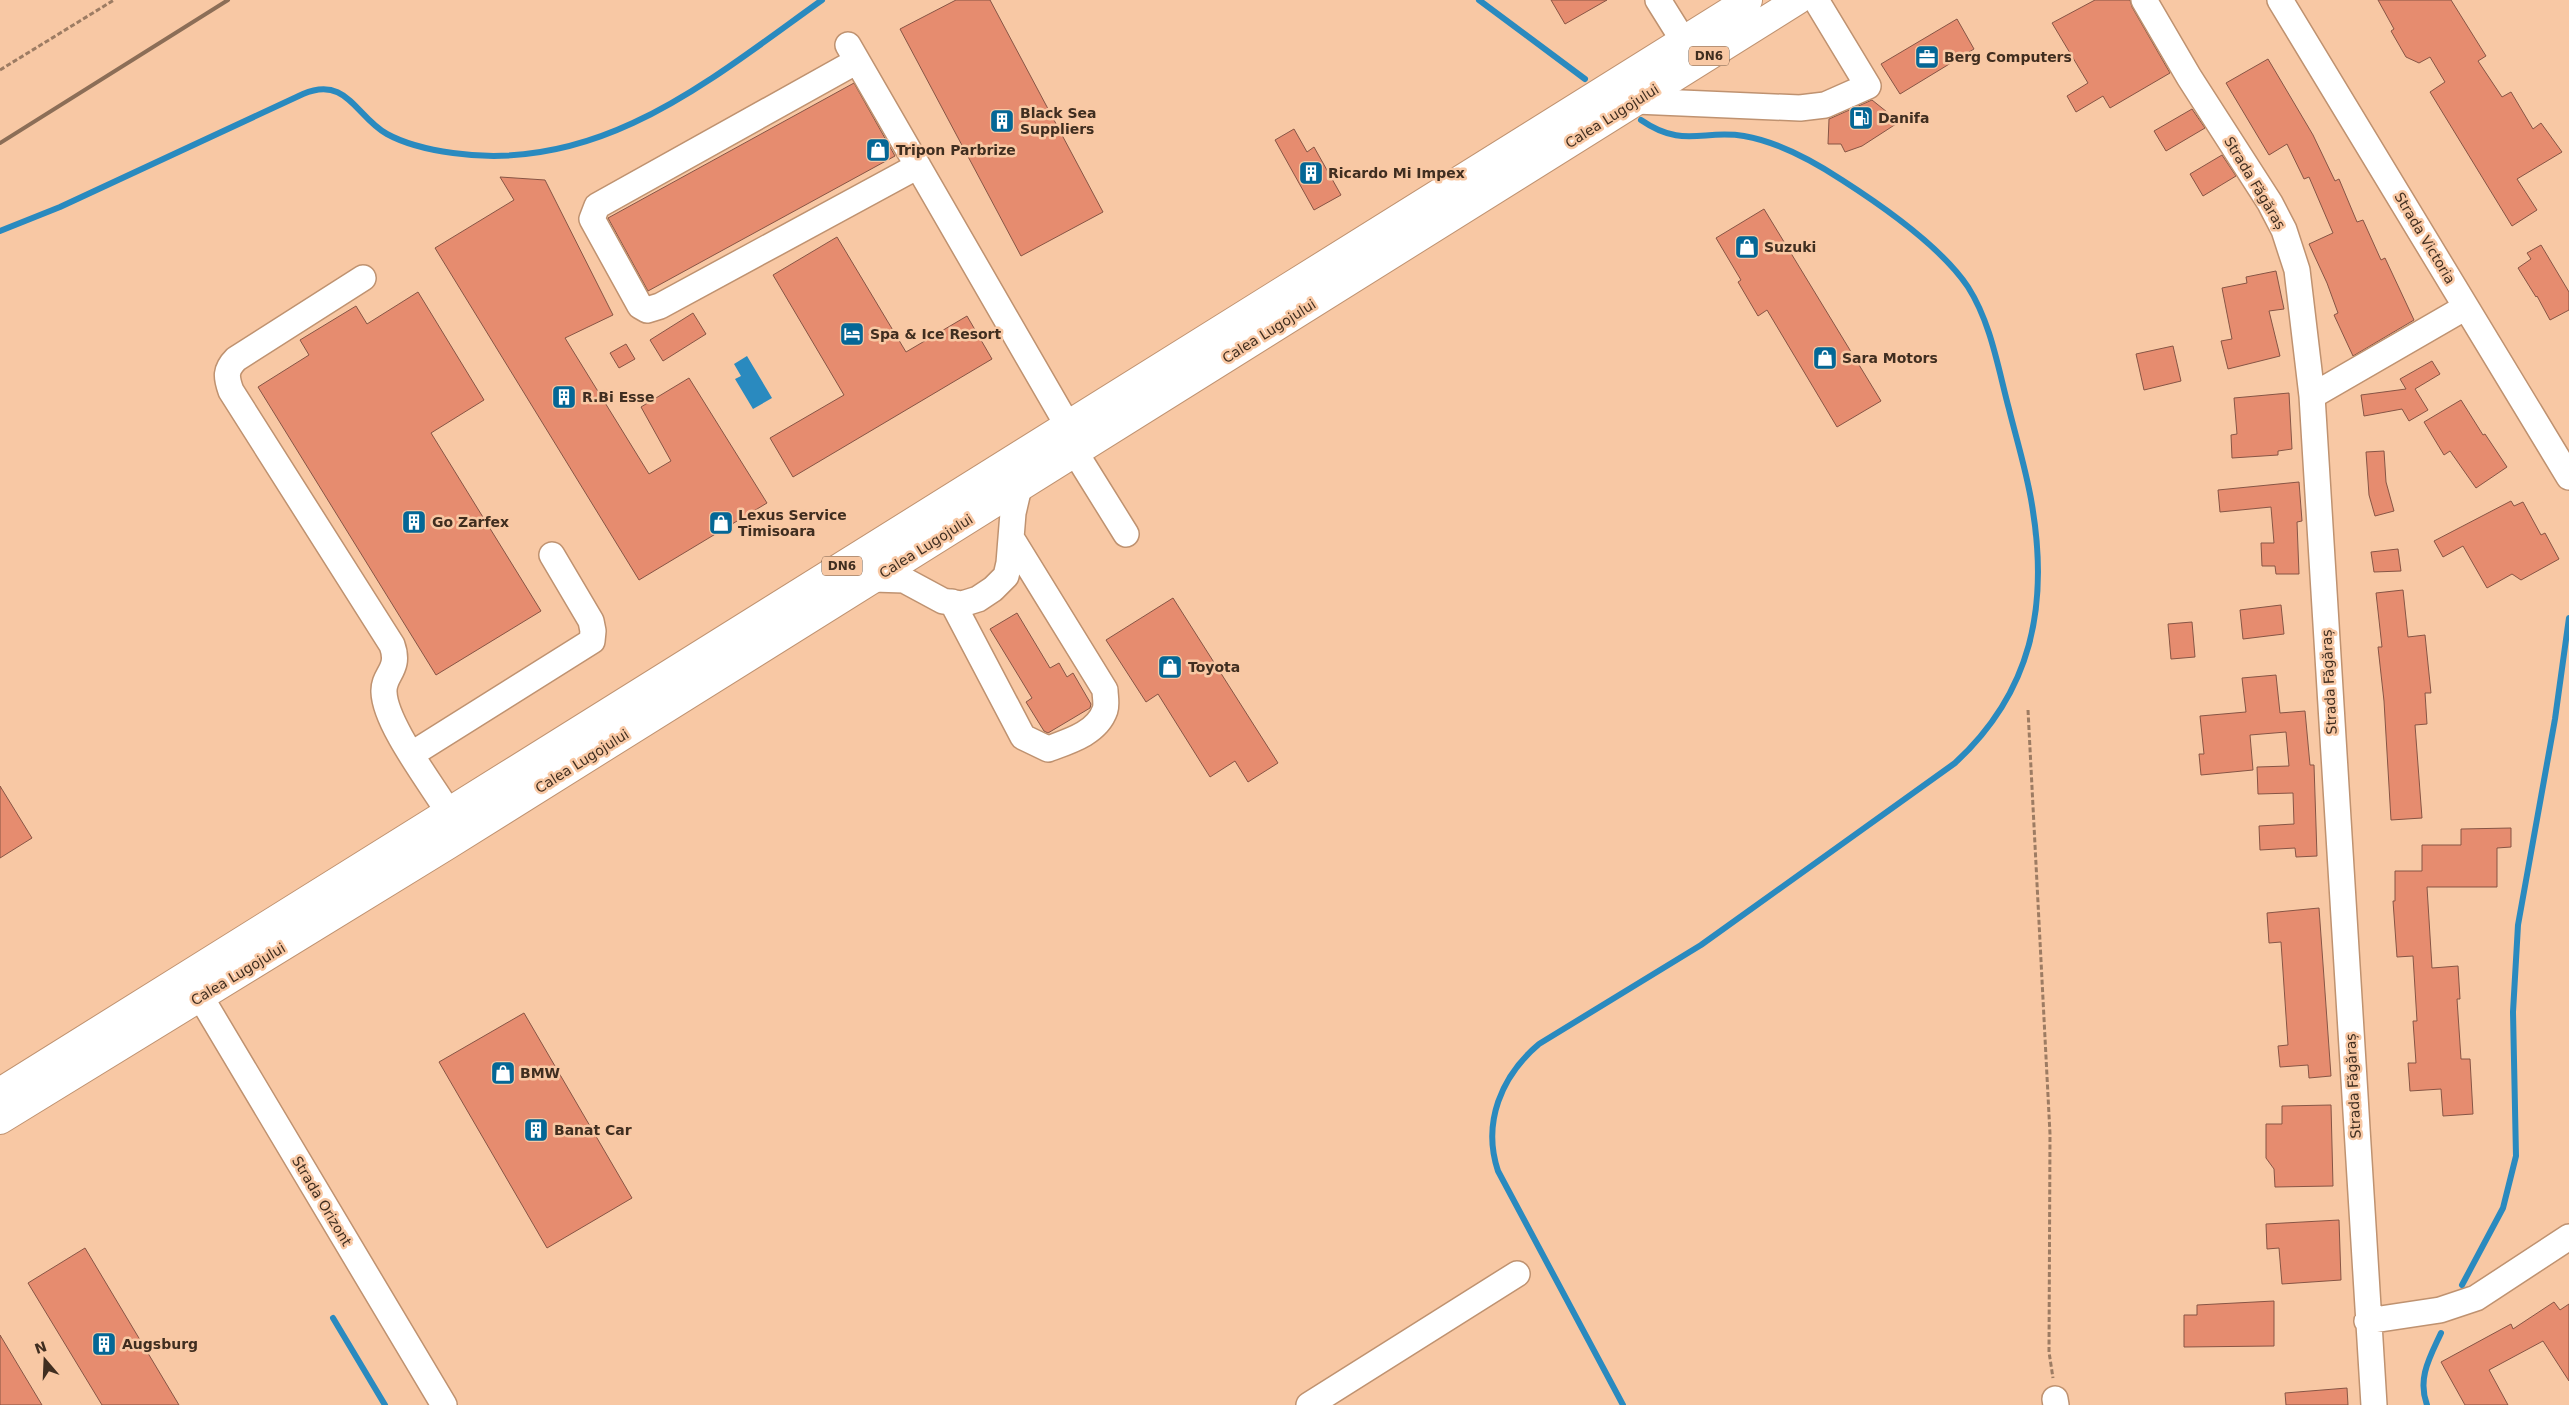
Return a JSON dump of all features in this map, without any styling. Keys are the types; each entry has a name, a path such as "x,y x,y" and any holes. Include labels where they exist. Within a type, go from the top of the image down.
{"main road":[{"name":"Calea Lugojului","path":"0,1092 1748,0"},
{"name":"Calea Lugojului","path":"0,1120 448,845 1798,0"}],"street":[{"path":"1658,0 1683,40"},
{"path":"1636,101 1800,108 1825,105 1868,86 1816,0"},
{"name":"Strada Făgăraș","path":"2144,0 2189,77 2270,203 2284,230 2297,270 2312,396 2367,1321 2374,1405"},
{"name":"Strada Victoria","path":"2281,0 2569,477"},
{"path":"918,166 660,306 647,310 640,306 592,219 597,206 853,53 1068,426"},
{"path":"363,278 236,360 226,371 226,377 231,391 392,645 397,658 384,691 390,721 449,812"},
{"path":"2312,396 2466,307"},
{"path":"1075,452 1126,534"},
{"path":"874,578 904,580 943,601 962,604 978,599 994,589 1006,576 1012,539 1013,513 1019,488"},
{"path":"952,602 1023,737 1048,749 1074,740 1096,726 1106,708 1105,690 1012,539"},
{"path":"412,754 592,641 591,621 552,555"},
{"name":"Strada Orizont","path":"200,996 444,1405"},
{"path":"2367,1321 2440,1310 2476,1298 2569,1237"},
{"path":"1309,1405 1517,1274"}],"path":[{"path":"0,70 114,0"},
{"path":"2028,710 2050,1134 2049,1352 2056,1402"}],"water":[{"path":"747,356 772,398 753,409 735,379 741,376 734,364"}],"building":[{"name":"Black Sea Suppliers","path":"956,0 990,0 1103,212 1021,256 900,29"},
{"path":"1551,0 1607,0 1565,24"},
{"path":"2095,0 2130,0 2132,7 2170,73 2110,108 2103,96 2076,112 2067,96 2088,83 2052,23"},
{"path":"2378,0 2451,0 2486,56 2478,61 2502,97 2511,92 2533,129 2541,123 2562,152 2517,179 2537,210 2512,226 2430,92 2445,82 2430,57 2419,63 2406,57 2391,31 2394,29"},
{"name":"Berg Computers","path":"1957,19 1974,49 1900,94 1881,64"},
{"path":"2268,59 2313,135 2335,181 2339,179 2357,222 2363,220 2381,260 2385,258 2414,320 2353,356 2334,315 2338,313 2309,244 2333,233 2309,177 2304,179 2287,144 2269,155 2226,83"},
{"path":"854,83 895,156 648,291 608,218"},
{"name":"Danifa","path":"1872,100 1892,116 1896,124 1862,146 1845,152 1841,144 1828,144 1829,119"},
{"path":"2192,109 2205,128 2166,151 2154,131"},
{"name":"Ricardo Mi Impex","path":"1294,129 1307,152 1314,147 1341,195 1314,210 1275,140"},
{"path":"2222,155 2236,176 2203,196 2190,174"},
{"path":"500,177 545,180 613,315 565,338 649,474 671,461 641,407 689,378 767,503 639,580 435,248 514,200"},
{"name":"Sara Motors","path":"1764,209 1881,401 1837,427 1767,310 1758,316 1738,282 1741,280 1716,238"},
{"name":"Spa & Ice Resort","path":"837,237 906,352 967,316 992,359 793,477 770,438 844,395 773,275"},
{"path":"2541,245 2569,292 2569,310 2550,320 2537,296 2518,268 2531,259 2527,253"},
{"path":"2276,271 2284,309 2269,311 2280,356 2228,369 2221,341 2232,339 2222,288 2247,283 2246,277"},
{"name":"Go Zarfex","path":"418,292 484,400 431,433 541,611 436,675 258,387 309,355 300,340 356,306 367,324"},
{"path":"693,313 706,334 663,361 650,340"},
{"path":"626,344 635,359 619,368 610,353"},
{"path":"2173,346 2181,381 2144,390 2136,354"},
{"path":"2432,361 2440,374 2415,389 2428,410 2409,421 2402,409 2364,416 2361,395 2406,389 2400,379"},
{"path":"2289,393 2292,449 2278,451 2278,455 2232,458 2231,435 2237,434 2234,398"},
{"path":"2461,400 2483,435 2485,434 2507,467 2476,488 2450,451 2444,455 2424,422"},
{"path":"2384,451 2386,482 2394,511 2375,516 2369,495 2366,452"},
{"path":"2299,482 2302,521 2297,522 2299,574 2276,574 2275,566 2262,566 2261,543 2274,543 2271,507 2220,512 2218,490"},
{"path":"2511,501 2514,506 2523,502 2541,535 2545,533 2559,559 2521,580 2512,574 2487,588 2463,546 2443,557 2434,541"},
{"path":"2398,549 2401,571 2374,572 2371,552"},
{"path":"2403,590 2408,637 2425,635 2431,693 2425,693 2427,724 2415,725 2422,818 2391,820 2384,701 2378,647 2382,647 2376,593"},
{"name":"Toyota","path":"1173,598 1278,763 1248,782 1235,761 1210,777 1158,694 1146,702 1106,640"},
{"path":"2281,605 2284,634 2243,639 2240,610"},
{"path":"1017,613 1050,668 1059,663 1067,677 1073,673 1091,704 1090,708 1048,733 1044,731 1026,702 1032,698 990,629"},
{"path":"2192,622 2195,657 2171,659 2168,624"},
{"path":"2276,675 2280,713 2305,711 2310,765 2314,765 2317,856 2296,857 2295,848 2260,850 2259,826 2294,824 2293,793 2258,794 2257,767 2289,766 2286,732 2250,735 2253,770 2201,775 2199,754 2204,754 2200,716 2246,712 2242,678"},
{"path":"0,786 32,838 0,858"},
{"path":"2511,828 2511,847 2497,848 2497,887 2427,887 2432,968 2458,966 2460,999 2457,999 2461,1059 2470,1059 2473,1114 2443,1116 2441,1089 2410,1091 2408,1063 2416,1063 2413,1021 2417,1021 2413,956 2397,957 2393,901 2395,901 2395,871 2422,871 2422,845 2461,845 2461,829"},
{"path":"2319,908 2331,1076 2309,1078 2308,1065 2280,1067 2278,1046 2288,1045 2281,942 2269,943 2267,913"},
{"name":"Banat Car","path":"524,1013 632,1198 547,1248 439,1062"},
{"path":"2331,1105 2333,1186 2275,1187 2274,1169 2266,1158 2266,1124 2282,1124 2282,1106"},
{"path":"2339,1220 2341,1280 2282,1284 2279,1248 2267,1249 2266,1224"},
{"name":"Augsburg","path":"85,1248 179,1405 102,1405 28,1283"},
{"path":"2274,1301 2274,1346 2184,1347 2184,1315 2197,1315 2197,1305"},
{"path":"2554,1302 2560,1310 2569,1304 2569,1381 2543,1341 2489,1370 2508,1405 2465,1405 2441,1362 2511,1324 2513,1329"},
{"path":"0,1335 42,1405 0,1405"},
{"path":"2347,1388 2348,1405 2286,1405 2285,1393"}],"waterway":[{"path":"0,231 60,207 303,94 318,90 330,90 341,94 350,100 376,127 387,134 419,146 453,153 506,156 557,149 605,135 651,114 695,89 738,61 822,0"},
{"path":"1479,0 1585,79"},
{"path":"1623,1405 1498,1171 1492,1135 1498,1102 1505,1086 1514,1071 1539,1044 1701,945 1955,763 1981,736 2002,707 2018,677 2029,645 2035,612 2038,578 2037,542 2030,493 1997,362 1983,315 1968,287 1957,272 1910,228 1858,190 1795,153 1770,143 1744,136 1730,134 1681,136 1669,134 1641,120"},
{"path":"2462,1285 2503,1208 2516,1156 2513,1012 2518,925 2555,719 2569,618"},
{"path":"333,1318 385,1405"},
{"path":"2427,1405 2423,1386 2424,1377 2429,1359 2441,1333"}],"railway":[{"path":"0,143 228,0"}],"place":[{"name":"Berg Computers","path":"1927,57"},
{"name":"Danifa","path":"1861,118"},
{"name":"Black Sea Suppliers","path":"1002,121"},
{"name":"Tripon Parbrize","path":"878,150"},
{"name":"Ricardo Mi Impex","path":"1311,173"},
{"name":"Suzuki","path":"1747,247"},
{"name":"Spa & Ice Resort","path":"852,334"},
{"name":"Sara Motors","path":"1825,358"},
{"name":"R.Bi Esse","path":"564,397"},
{"name":"Go Zarfex","path":"414,522"},
{"name":"Lexus Service Timisoara","path":"721,523"},
{"name":"Toyota","path":"1170,667"},
{"name":"BMW","path":"503,1073"},
{"name":"Banat Car","path":"536,1130"},
{"name":"Augsburg","path":"104,1344"}]}
